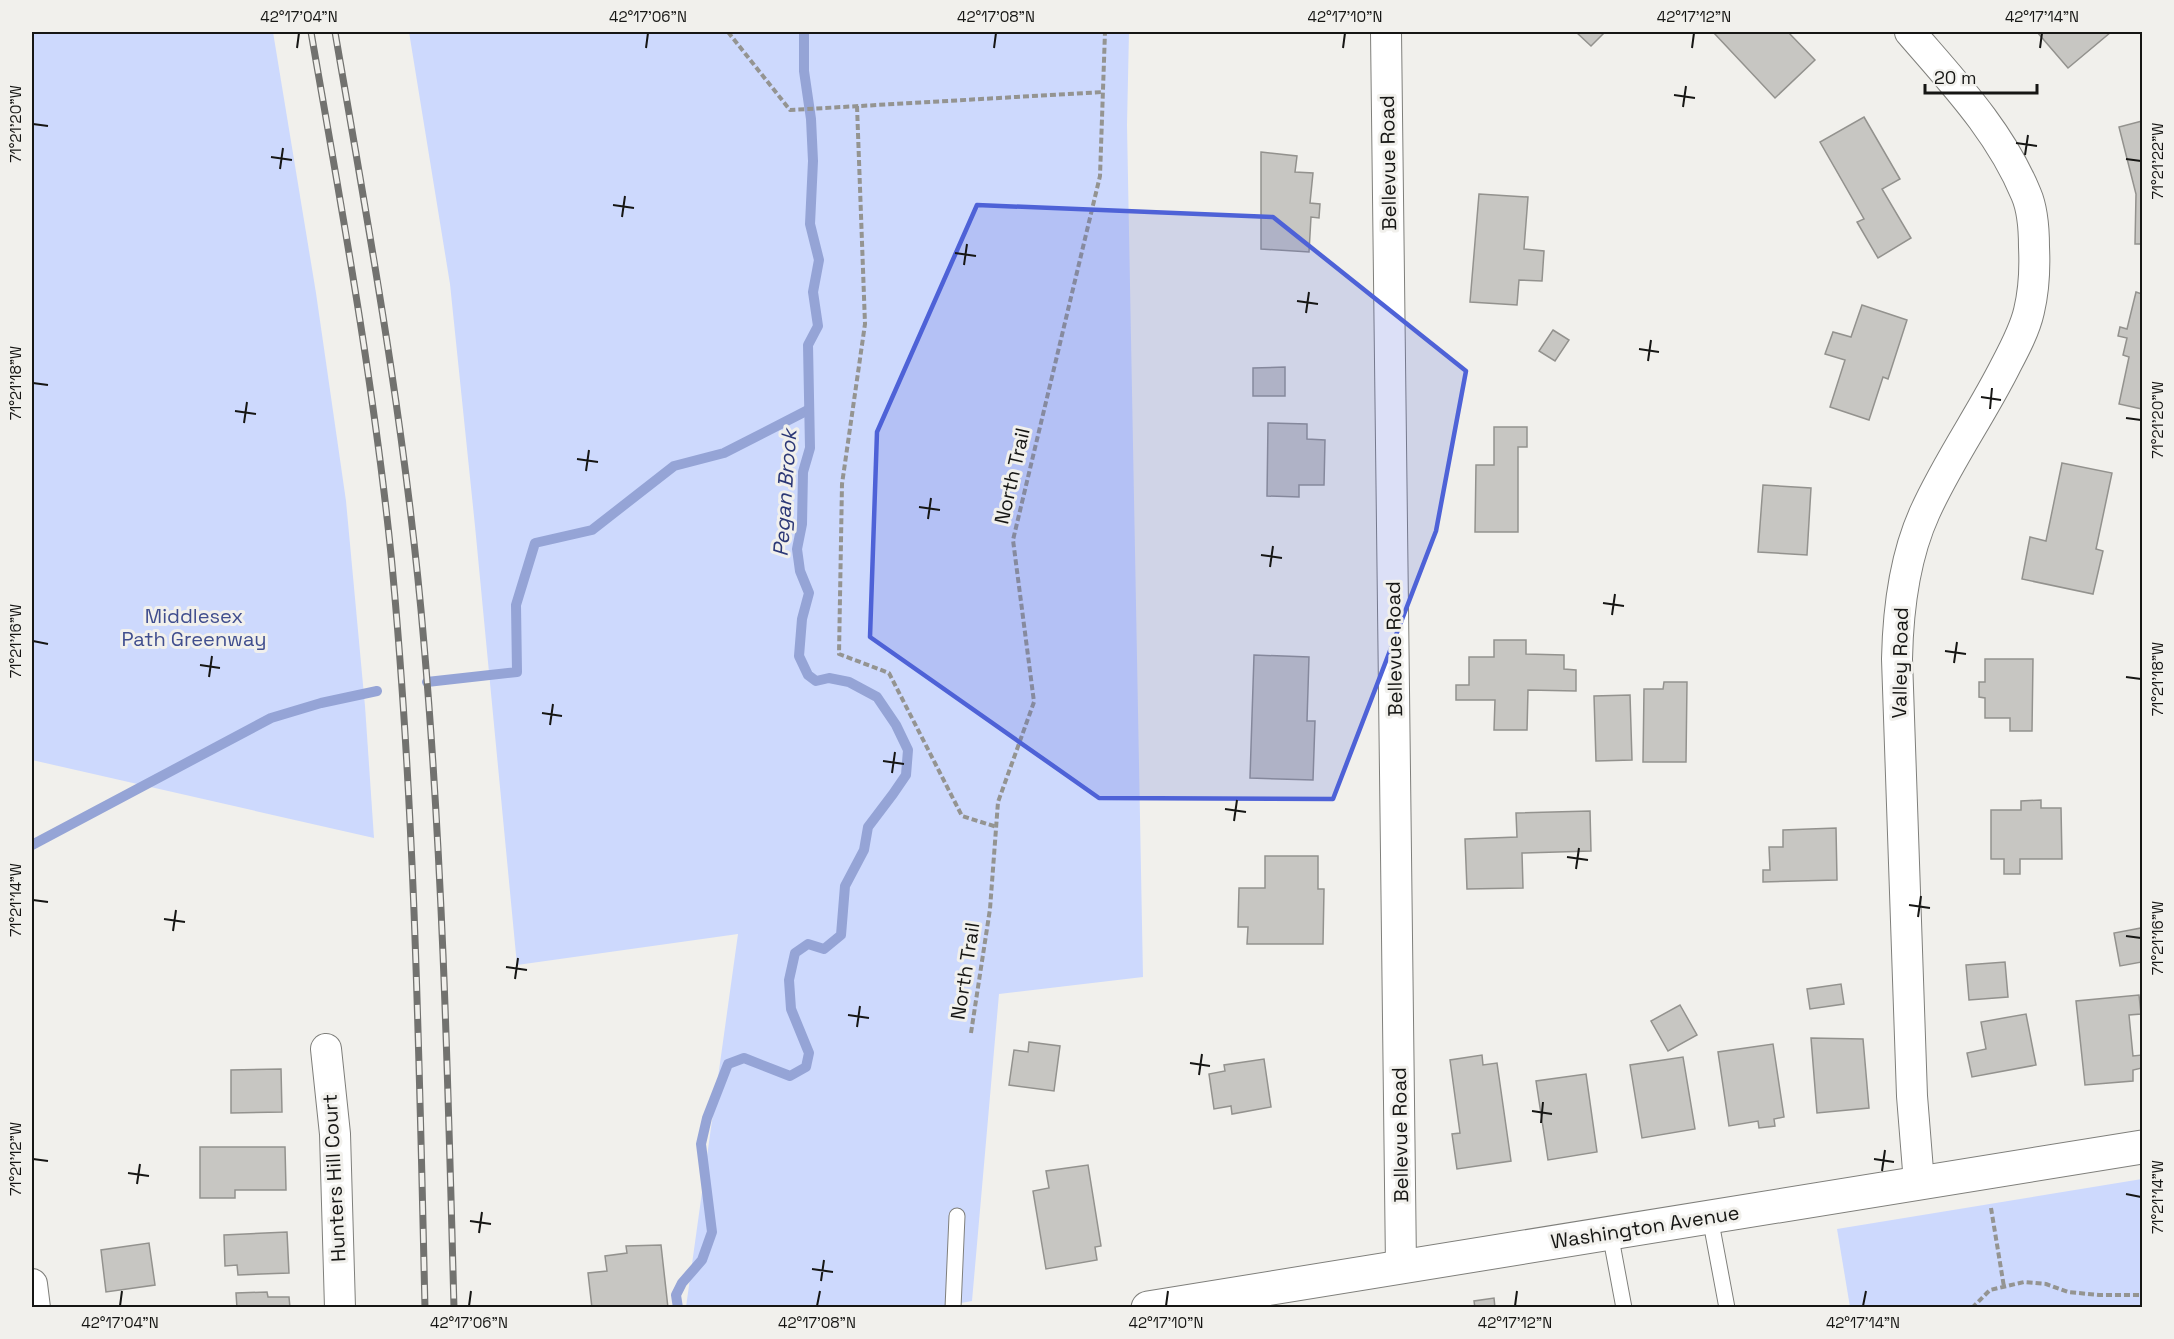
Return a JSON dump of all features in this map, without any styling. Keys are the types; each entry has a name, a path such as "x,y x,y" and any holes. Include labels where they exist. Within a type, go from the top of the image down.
{"street":[{"name":"Bellevue Road","path":"1386,32 1401,1266"},
{"name":"Valley Road","path":"1910,32 1973,106 2012,163 2027,196 2034,230 2035,271 2029,312 2014,350 1924,514 1904,582 1898,621 1897,671 1912,1096 1919,1184"},
{"name":"Hunters Hill Court","path":"326,1049 335,1134 340,1308"},
{"name":"Washington Avenue","path":"1148,1308 2142,1147"},
{"path":"32,1284 35,1308"}],"lane":[{"path":"953,1308 957,1216"},
{"path":"1710,1217 1727,1308"},
{"path":"1610,1233 1624,1308"}],"path":[{"path":"728,32 790,110 1102,92"},
{"name":"North Trail","path":"971,1034 990,909 998,802 1034,702 1013,540 1100,176 1105,32"},
{"path":"856,106 865,324 842,484 839,654 889,673 962,816 997,827"},
{"path":"1991,1207 2004,1287"},
{"path":"1972,1308 1990,1290 2024,1282 2046,1284 2068,1292 2142,1295"}],"highlighted area":[{"path":"977,205 1273,217 1466,371 1436,531 1333,799 1099,798 870,637 877,432"}],"green space":[{"name":"Middlesex Path Greenway","path":"32,32 273,32 316,293 346,501 365,706 374,838 32,760"},
{"path":"409,32 1129,32 1127,125 1143,977 999,994 972,1301 934,1308 686,1307 738,934 517,965 450,284"},
{"path":"2142,1179 2142,1307 1850,1307 1837,1229"}],"building":[{"path":"1576,32 1605,32 1591,46"},
{"path":"1713,32 1788,32 1815,60 1775,98"},
{"path":"2037,32 2111,32 2068,68"},
{"path":"1864,117 1900,179 1882,189 1911,238 1878,258 1857,222 1864,219 1820,142"},
{"path":"2142,121 2142,244 2135,244 2136,194 2119,127"},
{"path":"1261,152 1297,156 1295,172 1313,173 1310,203 1320,204 1319,218 1311,217 1309,252 1261,249"},
{"path":"1479,194 1528,197 1524,249 1544,251 1542,281 1519,280 1517,305 1470,302"},
{"path":"2136,292 2142,294 2142,409 2119,404 2129,357 2123,355 2127,338 2118,336 2120,327 2127,329"},
{"path":"1862,305 1907,320 1888,379 1883,377 1869,420 1830,407 1845,360 1825,354 1833,332 1851,337"},
{"path":"1553,330 1569,340 1555,361 1539,351"},
{"path":"1285,367 1285,396 1253,396 1253,368"},
{"path":"1268,423 1307,424 1307,439 1325,440 1324,485 1299,485 1299,497 1267,496"},
{"path":"1494,427 1527,427 1527,447 1518,447 1518,532 1475,532 1476,465 1494,465"},
{"path":"2062,463 2112,473 2096,549 2103,551 2093,594 2022,579 2030,537 2046,541"},
{"path":"1763,485 1811,488 1807,555 1758,552"},
{"path":"1494,640 1526,640 1526,654 1564,655 1564,669 1576,670 1576,691 1528,690 1527,730 1494,730 1495,700 1456,700 1456,685 1469,685 1469,657 1494,657"},
{"path":"1254,655 1309,657 1307,721 1315,721 1313,780 1250,778"},
{"path":"1985,659 2033,659 2032,731 2010,731 2010,718 1985,718 1985,698 1979,697 1979,682 1985,682"},
{"path":"1664,682 1687,682 1686,762 1643,762 1644,689 1663,689"},
{"path":"1630,695 1632,760 1596,761 1594,696"},
{"path":"2041,800 2041,808 2061,808 2062,859 2020,859 2020,874 2004,874 2004,859 1991,859 1991,810 2021,810 2021,801"},
{"path":"1590,811 1591,851 1522,853 1523,888 1467,889 1465,839 1517,837 1516,813"},
{"path":"1836,828 1837,880 1763,882 1763,870 1770,870 1769,847 1783,847 1783,830"},
{"path":"1265,856 1318,856 1318,889 1324,889 1323,944 1247,944 1248,927 1238,927 1239,888 1265,888"},
{"path":"2141,928 2142,962 2120,966 2114,933"},
{"path":"2005,962 2008,997 1969,1000 1966,965"},
{"path":"1841,984 1844,1004 1810,1009 1807,989"},
{"path":"2139,995 2141,1014 2129,1015 2133,1056 2142,1055 2142,1068 2133,1070 2133,1081 2085,1085 2076,1001"},
{"path":"1680,1005 1697,1035 1668,1051 1651,1021"},
{"path":"2026,1014 2036,1065 1972,1077 1967,1053 1986,1049 1981,1022"},
{"path":"1811,1038 1863,1039 1869,1108 1817,1113"},
{"path":"1029,1042 1060,1046 1054,1091 1009,1085 1014,1050 1028,1052"},
{"path":"1773,1044 1784,1117 1774,1119 1775,1126 1759,1128 1758,1121 1729,1126 1718,1052"},
{"path":"1482,1055 1483,1065 1497,1063 1511,1161 1457,1169 1452,1134 1460,1133 1450,1060"},
{"path":"1683,1057 1695,1129 1642,1138 1630,1065"},
{"path":"1264,1059 1271,1107 1232,1114 1231,1106 1214,1109 1209,1074 1225,1071 1224,1065"},
{"path":"281,1069 282,1112 231,1113 231,1070"},
{"path":"1586,1074 1597,1152 1548,1160 1536,1081"},
{"path":"200,1147 285,1147 286,1190 235,1190 235,1198 200,1198"},
{"path":"1088,1165 1101,1246 1095,1247 1097,1260 1046,1269 1033,1191 1049,1188 1046,1171"},
{"path":"287,1232 289,1273 238,1275 237,1265 225,1266 224,1235"},
{"path":"149,1243 155,1285 106,1292 101,1250"},
{"path":"661,1245 668,1308 592,1308 588,1273 607,1271 605,1256 627,1253 626,1246"},
{"path":"267,1292 268,1297 289,1297 290,1308 237,1308 236,1293"},
{"path":"1494,1298 1495,1308 1475,1308 1474,1301"}],"waterway":[{"name":"Pegan Brook","path":"678,1308 676,1295 682,1283 702,1260 712,1232 701,1144 707,1118 728,1064 744,1058 790,1076 806,1067 809,1053 791,1009 789,980 795,953 808,944 824,949 841,935 845,886 864,850 868,827 906,775 908,750 896,725 877,697 849,682 829,678 816,681 808,675 799,656 802,619 809,593 800,571 797,549 802,524 803,472 810,448 808,345 818,326 813,292 819,260 810,224 813,161 811,119 804,71 804,32"},
{"path":"427,682 517,672 516,605 535,543 592,530 674,466 724,453 808,410"},
{"path":"32,845 271,718 321,703 377,691"}],"railway":[{"path":"311,32 366,358 391,554 411,836 425,1308"},
{"path":"335,32 398,413 417,567 436,810 447,1059 454,1308"}]}
